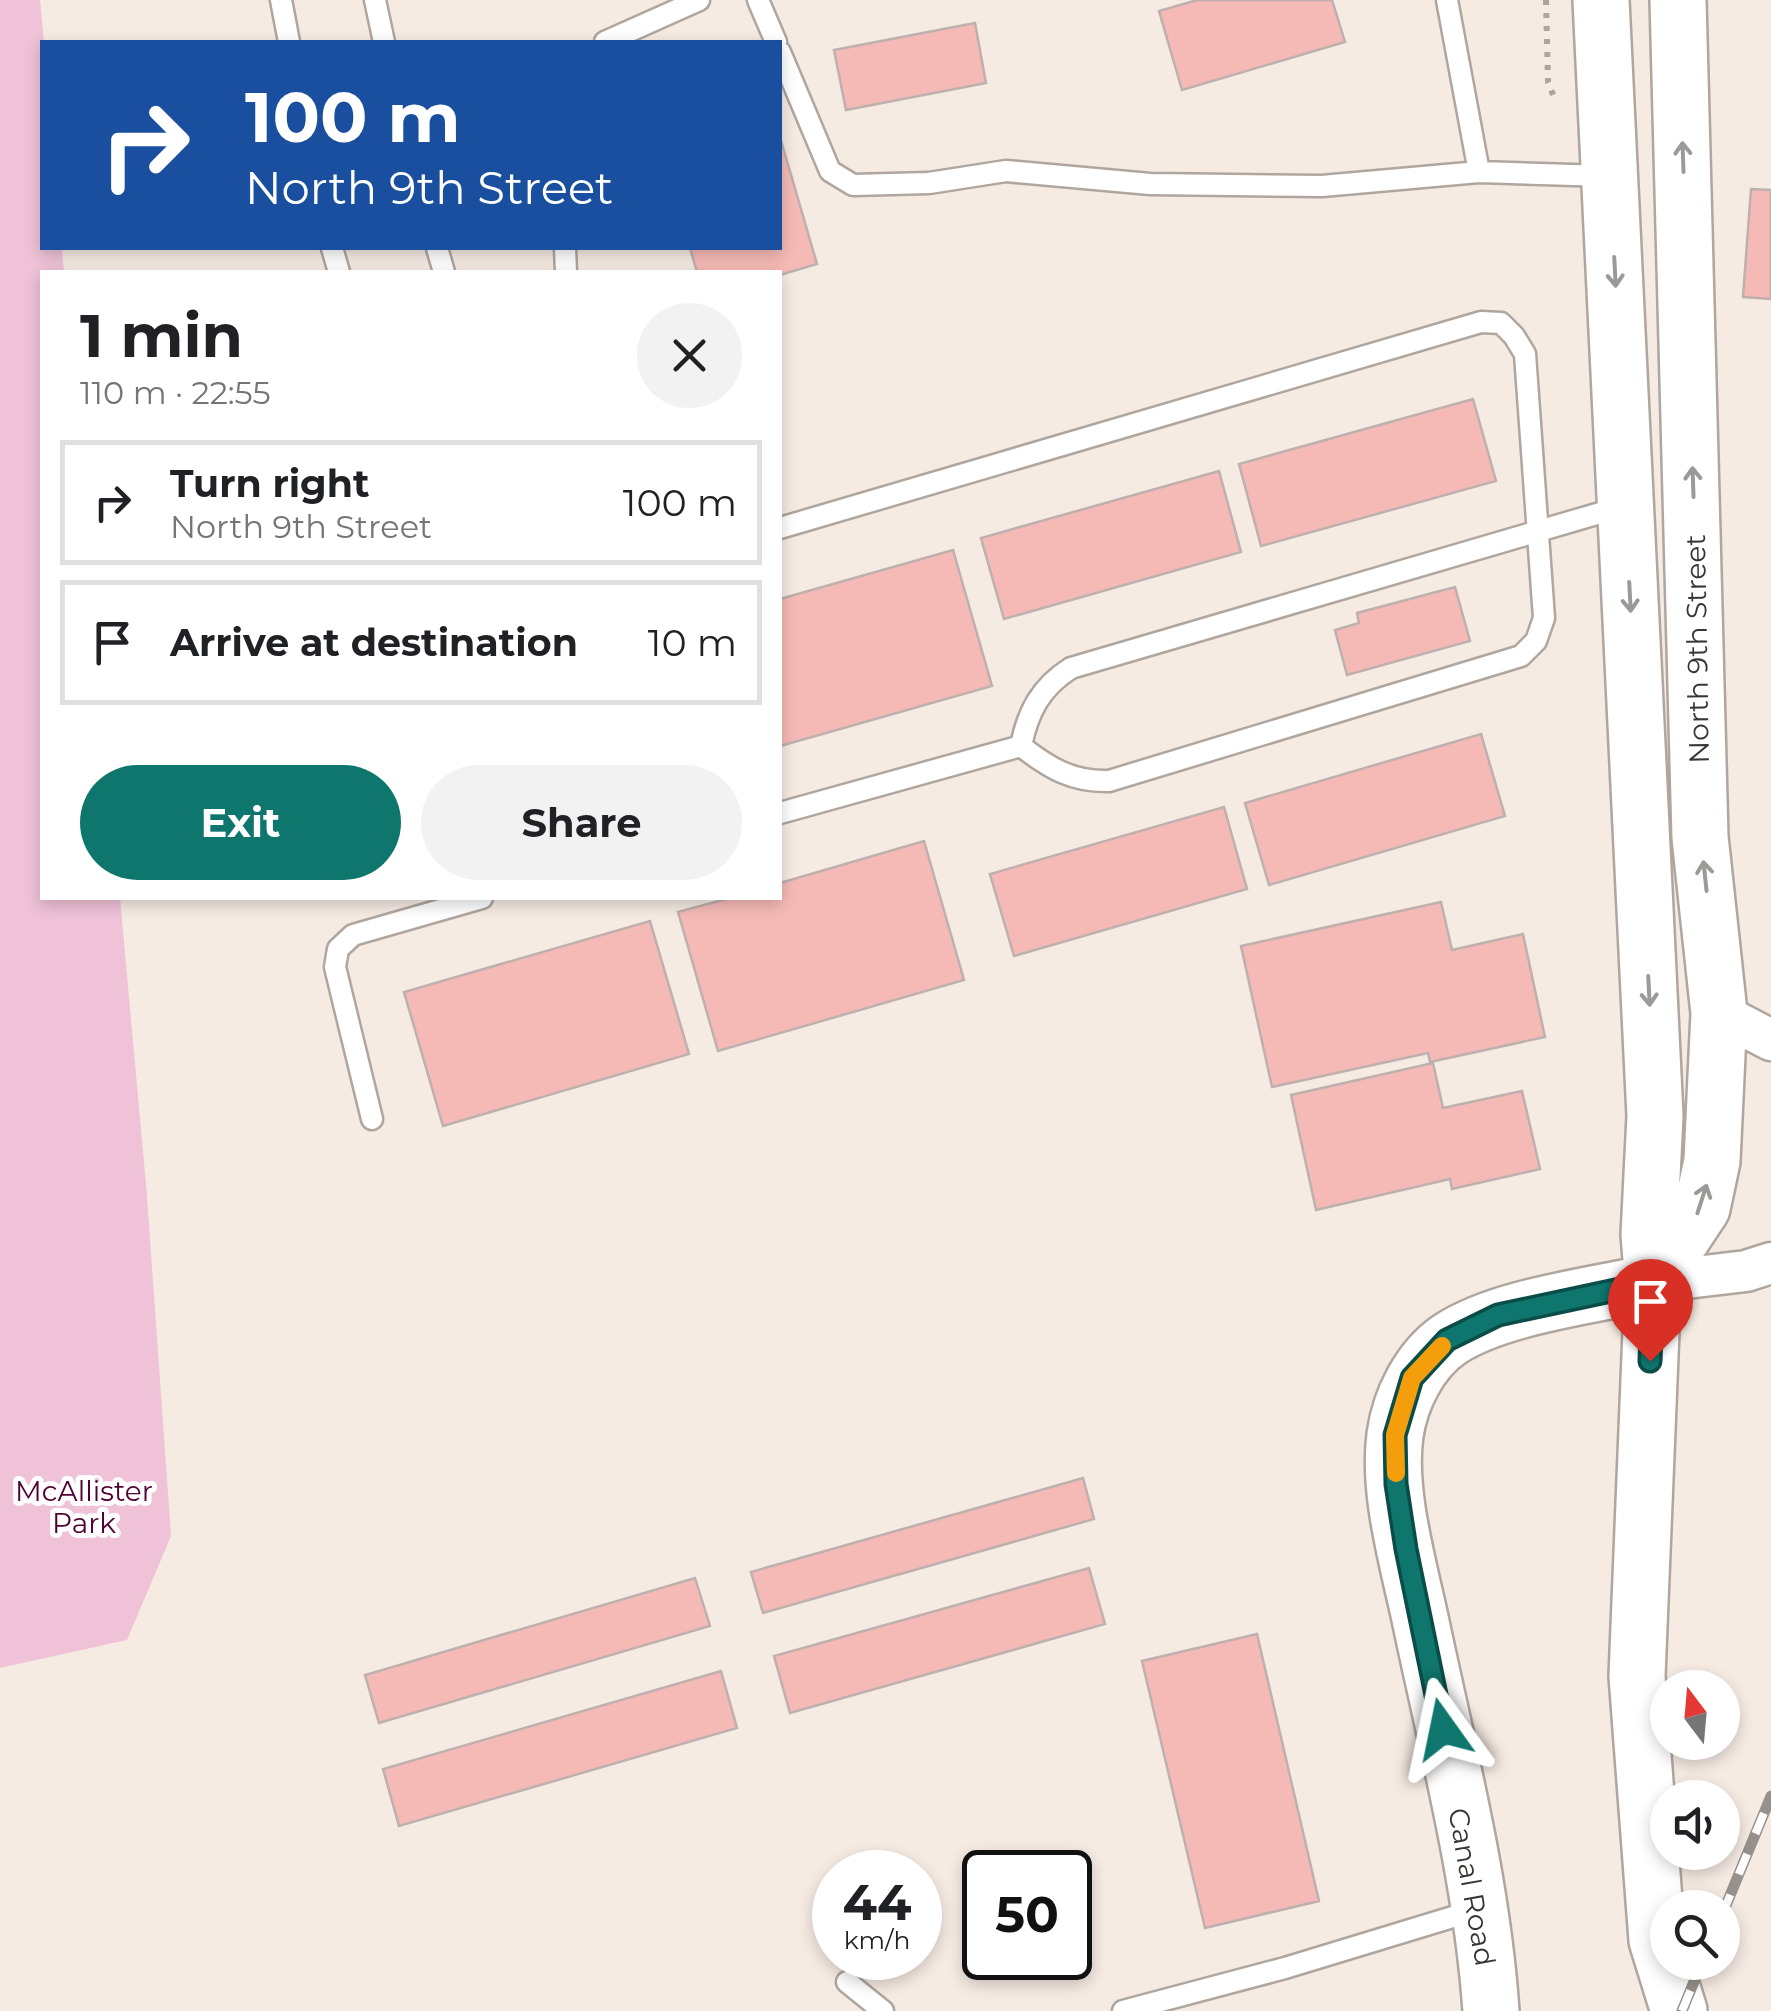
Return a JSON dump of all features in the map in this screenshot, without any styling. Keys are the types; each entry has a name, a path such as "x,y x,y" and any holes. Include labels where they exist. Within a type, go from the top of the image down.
{"main road":[{"path":"1602,0 1655,1116 1649,1235 1653,1282 1637,1676 1657,1940 1679,2011"},
{"name":"North 9th Street","path":"1653,1282 1702,1208 1712,1160 1719,1013 1700,838 1678,0"},
{"name":"Canal Road","path":"1492,2011 1480,1909 1406,1549 1396,1484 1395,1435 1412,1378 1447,1340 1498,1315 1653,1282"}],"street":[{"path":"1719,1013 1771,1040"},
{"path":"1653,1282 1746,1271 1771,1263"}],"lane":[{"path":"282,0 289,40"},
{"path":"375,0 384,40"},
{"path":"609,40 699,0"},
{"path":"758,0 775,40"},
{"path":"1446,0 1479,172"},
{"path":"782,57 830,171 853,185 929,182 1006,171 1150,184 1322,186 1479,172 1610,176"},
{"path":"782,527 1482,322 1500,324 1514,336 1525,354 1544,618 1536,641 1522,656 1109,781 1064,776 1020,746"},
{"path":"1020,746 1036,702 1051,680 1071,668 1626,505"},
{"path":"782,813 1020,746"},
{"path":"372,1119 334,967 338,949 353,935 434,904 466,900"},
{"path":"1123,2011 1285,1968 1480,1909"},
{"path":"847,1982 882,2011"}],"path":[{"path":"1546,0 1548,82 1558,110"}],"green space":[{"name":"McAllister Park","path":"0,0 40,0 44,40 40,40 40,250 62,250 64,270 40,270 40,900 120,900 147,1196 171,1536 127,1640 0,1668"}],"building":[{"path":"1197,0 1332,0 1345,42 1182,90 1159,11"},
{"path":"975,23 986,83 846,110 834,50"},
{"path":"782,144 817,264 782,274 782,270 696,270 691,250 782,250"},
{"path":"1751,189 1771,190 1771,299 1743,297"},
{"path":"1473,399 1496,481 1261,546 1239,464"},
{"path":"1219,471 1241,552 1004,619 981,538"},
{"path":"953,550 992,686 782,745 782,598"},
{"path":"1455,587 1470,641 1347,675 1335,630 1359,623 1357,613"},
{"path":"1481,734 1505,816 1269,885 1245,803"},
{"path":"1224,807 1247,889 1014,956 990,874"},
{"path":"924,841 964,980 718,1051 678,912 723,900 782,900 782,882"},
{"path":"1441,902 1452,950 1523,934 1545,1037 1430,1062 1428,1053 1272,1087 1241,946"},
{"path":"650,921 689,1054 443,1126 404,992"},
{"path":"1433,1063 1443,1108 1522,1091 1540,1169 1452,1189 1450,1179 1316,1210 1291,1095"},
{"path":"1083,1478 1094,1519 763,1613 751,1572"},
{"path":"1089,1568 1105,1624 790,1713 774,1656"},
{"path":"695,1578 710,1626 379,1723 365,1675"},
{"path":"1257,1634 1319,1901 1205,1928 1142,1661"},
{"path":"721,1671 737,1728 399,1826 383,1769"}],"railway":[{"path":"1732,1890 1771,1796"},
{"path":"1682,2011 1695,1980"}],"slow traffic":[{"path":"1396,1473 1395,1435 1412,1378 1442,1346"}],"route":[{"path":"1443,1729 1396,1484 1395,1435 1412,1378 1447,1340 1498,1315 1653,1282 1650,1361"}]}
